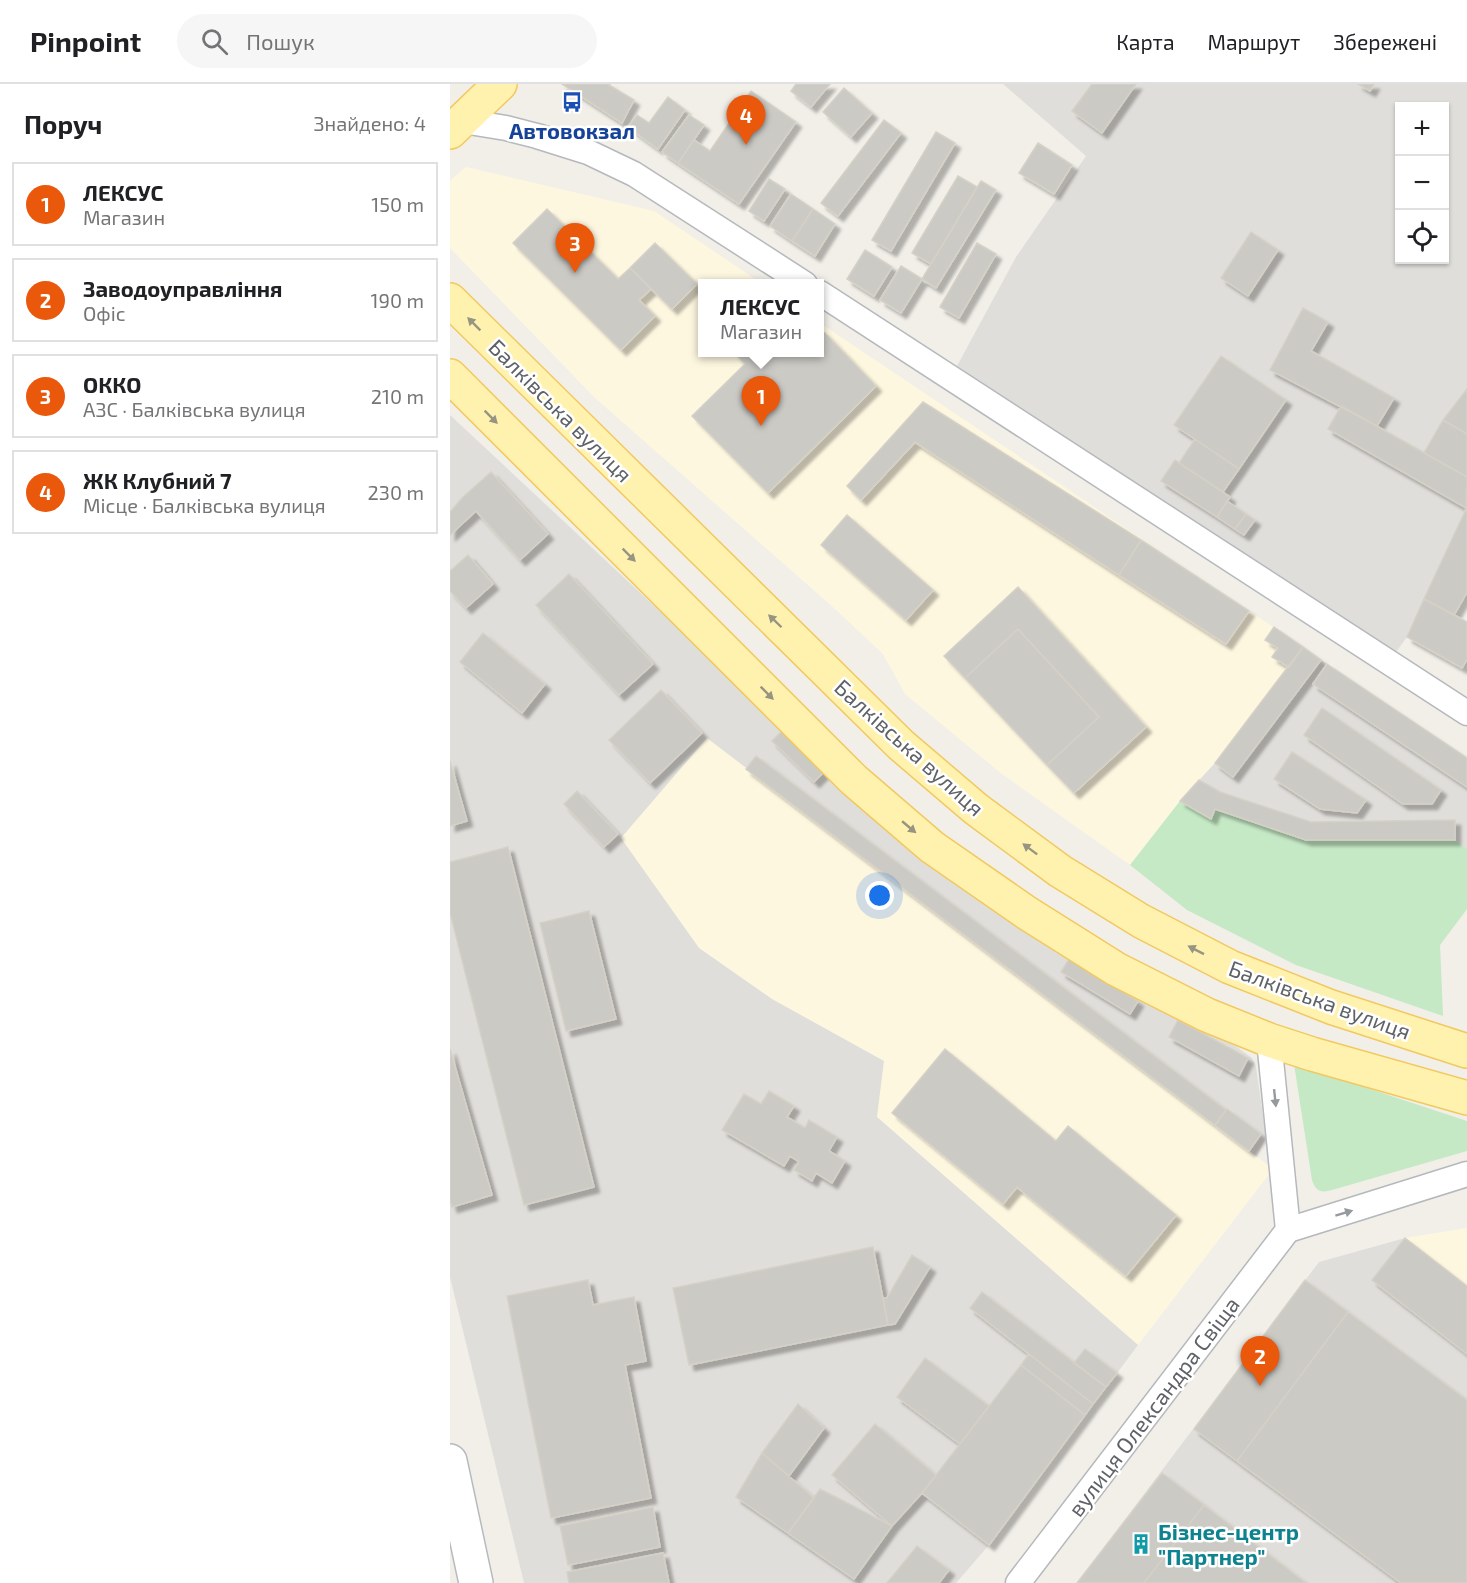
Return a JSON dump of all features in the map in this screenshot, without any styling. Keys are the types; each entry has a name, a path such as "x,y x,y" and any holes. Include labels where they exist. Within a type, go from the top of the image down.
{"main road":[{"path":"454,125 500,84"},
{"name":"Балківська вулиця","path":"450,300 901,745 976,809 1060,871 1141,921 1230,967 1331,1007 1467,1051"},
{"path":"450,376 854,780 932,847 1027,913 1116,969 1207,1015 1269,1040 1312,1054 1467,1098"},
{"path":"450,1461 476,1583"}],"street":[{"path":"454,125 506,128 588,152 633,174 797,279"},
{"path":"824,296 1467,713"},
{"path":"1269,1040 1288,1230 1467,1174"},
{"name":"вулиця Олександра Свіща","path":"1018,1583 1288,1230"}],"shaded area":[{"path":"1003,84 1467,84 1467,507 1407,637 1396,652 957,366 1016,257 1086,156"},
{"path":"466,167 654,211 755,279 698,279 698,357 824,357 824,326 1303,647 1215,763 1180,801 1130,865 1002,774 905,694 883,654 834,608 594,397 450,248 450,181"},
{"path":"450,415 741,687 1104,979 1237,1047 1252,1058 1256,1067 1266,1137 1257,1157 707,738 621,838 699,948 772,999 884,1061 877,1117 1138,1345 989,1545 956,1583 524,1583 450,1277"},
{"path":"1303,647 1467,758 1467,849 1455,840 1306,840 1215,809 1211,819 1180,801 1215,763"},
{"path":"707,738 1273,1169 1138,1345 877,1117 772,999 699,948 620,838"},
{"path":"1467,1228 1467,1354 1372,1280 1405,1238"},
{"path":"1405,1238 1372,1280 1467,1354 1467,1583 1077,1583 1319,1262"}],"green space":[{"path":"1180,801 1211,819 1215,809 1306,840 1455,840 1467,849 1467,909 1440,945 1443,1016 1296,965 1187,910 1130,865"},
{"path":"1294,1064 1467,1121 1467,1151 1332,1190 1319,1191 1312,1180"}],"building":[{"path":"562,84 610,84 634,100 622,123"},
{"path":"796,84 830,84 811,107 791,91"},
{"path":"1092,84 1136,84 1102,133 1072,111"},
{"path":"1358,84 1374,84 1370,91"},
{"path":"844,88 872,113 851,137 823,112"},
{"path":"751,91 796,122 739,204 678,163 694,140 710,151"},
{"path":"668,97 685,110 658,149 628,127 637,115 649,123"},
{"path":"689,115 704,125 678,163 662,152"},
{"path":"884,120 901,133 838,216 821,203"},
{"path":"936,132 955,143 891,251 872,240"},
{"path":"1038,143 1072,165 1054,194 1019,173"},
{"path":"958,176 977,187 931,264 912,253"},
{"path":"769,179 785,189 764,221 749,211"},
{"path":"981,181 996,190 936,288 922,279"},
{"path":"791,194 813,209 792,241 770,226"},
{"path":"547,209 618,279 630,268 651,289 639,300 655,316 621,350 513,243"},
{"path":"813,209 835,224 815,256 792,241"},
{"path":"1251,232 1278,250 1248,296 1221,278"},
{"path":"655,243 697,284 672,309 630,268"},
{"path":"977,243 996,254 959,318 940,307"},
{"path":"865,250 892,267 874,296 847,279"},
{"path":"901,266 922,279 901,313 880,300"},
{"path":"1303,308 1328,322 1311,351 1394,398 1377,426 1270,370"},
{"path":"824,332 876,386 768,493 692,416 745,364 739,357 824,357"},
{"path":"1221,356 1286,400 1239,469 1174,425"},
{"path":"1467,389 1467,434 1443,420"},
{"path":"923,402 1141,540 1119,575 915,442 861,500 847,486"},
{"path":"1341,406 1467,477 1466,508 1328,429"},
{"path":"1443,420 1467,434 1467,477 1424,453"},
{"path":"1195,439 1239,469 1223,492 1179,463"},
{"path":"1175,460 1230,497 1217,517 1161,481"},
{"path":"491,472 548,534 520,560 476,511 450,535 450,512"},
{"path":"1227,501 1246,514 1235,529 1217,517"},
{"path":"1467,507 1467,592 1454,615 1424,599"},
{"path":"1246,514 1255,520 1244,535 1235,529"},
{"path":"847,515 933,590 906,620 821,545"},
{"path":"1141,540 1249,611 1226,644 1119,575"},
{"path":"468,555 493,584 466,608 450,591 450,571"},
{"path":"569,574 653,664 619,695 536,605"},
{"path":"1018,587 1146,727 1074,793 1047,765 1099,717 1018,629 965,678 944,656"},
{"path":"1424,599 1467,622 1467,659 1462,668 1407,637"},
{"path":"1274,627 1303,647 1289,667 1272,657 1278,648 1265,640"},
{"path":"1018,629 1099,717 1047,765 965,678"},
{"path":"483,633 545,684 522,713 460,662"},
{"path":"1303,647 1321,660 1233,777 1215,763"},
{"path":"1327,664 1467,758 1467,787 1313,684"},
{"path":"661,690 702,733 650,783 609,740"},
{"path":"1322,708 1441,790 1432,804 1403,804 1304,735"},
{"path":"783,730 825,771 814,782 772,741"},
{"path":"1292,752 1366,800 1357,813 1320,809 1274,779"},
{"path":"756,756 1226,1110 1215,1125 746,769"},
{"path":"450,761 467,821 450,826"},
{"path":"1199,780 1220,792 1311,822 1455,820 1455,840 1306,840 1215,809 1211,819 1180,801"},
{"path":"577,791 618,834 604,847 564,804"},
{"path":"508,847 594,1187 524,1205 450,913 450,862"},
{"path":"589,911 616,1019 566,1031 540,923"},
{"path":"1069,959 1138,1001 1130,1014 1061,972"},
{"path":"1178,1020 1248,1058 1239,1076 1169,1037"},
{"path":"450,1049 492,1195 452,1207 450,1200"},
{"path":"945,1049 1056,1141 1068,1126 1176,1215 1126,1276 1017,1187 1003,1204 892,1113"},
{"path":"769,1091 794,1106 787,1117 805,1128 809,1120 837,1137 829,1151 845,1161 832,1183 816,1173 812,1181 794,1170 799,1162 790,1156 784,1166 722,1130 744,1094 761,1104"},
{"path":"1227,1109 1261,1134 1249,1151 1215,1125"},
{"path":"1405,1238 1467,1286 1467,1354 1372,1280"},
{"path":"873,1247 888,1325 689,1365 673,1288"},
{"path":"912,1255 930,1267 895,1324 888,1325 883,1298 887,1298"},
{"path":"588,1280 593,1305 634,1297 646,1361 625,1365 651,1498 551,1518 507,1296"},
{"path":"1305,1280 1348,1312 1237,1461 1194,1429"},
{"path":"982,1292 1106,1387 1093,1404 970,1308"},
{"path":"1348,1312 1467,1400 1467,1583 1401,1583 1237,1461"},
{"path":"1085,1349 1117,1373 1106,1387 1074,1363"},
{"path":"1029,1354 1093,1404 1085,1415 1021,1365"},
{"path":"925,1358 989,1406 960,1444 897,1397"},
{"path":"1021,1365 1085,1415 989,1545 922,1493"},
{"path":"798,1404 824,1428 789,1476 762,1453"},
{"path":"875,1424 936,1475 892,1526 832,1475"},
{"path":"762,1453 814,1498 788,1533 736,1497"},
{"name":"Бізнес-центр \"Партнер\"","path":"1162,1473 1204,1505 1144,1583 1077,1583"},
{"path":"820,1489 892,1526 854,1579 788,1533"},
{"path":"1204,1505 1306,1583 1144,1583"},
{"path":"653,1507 660,1547 568,1565 560,1526"},
{"path":"917,1546 949,1570 939,1583 887,1583"},
{"path":"663,1553 669,1583 569,1583 567,1572"}],"place":[{"name":"Автовокзал","path":"572,102"},
{"name":"ЖК Клубний 7","path":"746,145"},
{"name":"ОККО","path":"575,273"},
{"name":"ЛЕКСУС","path":"761,426"},
{"name":"Заводоуправління","path":"1260,1386"},
{"name":"Бізнес-центр \"Партнер\"","path":"1141,1544"}]}
